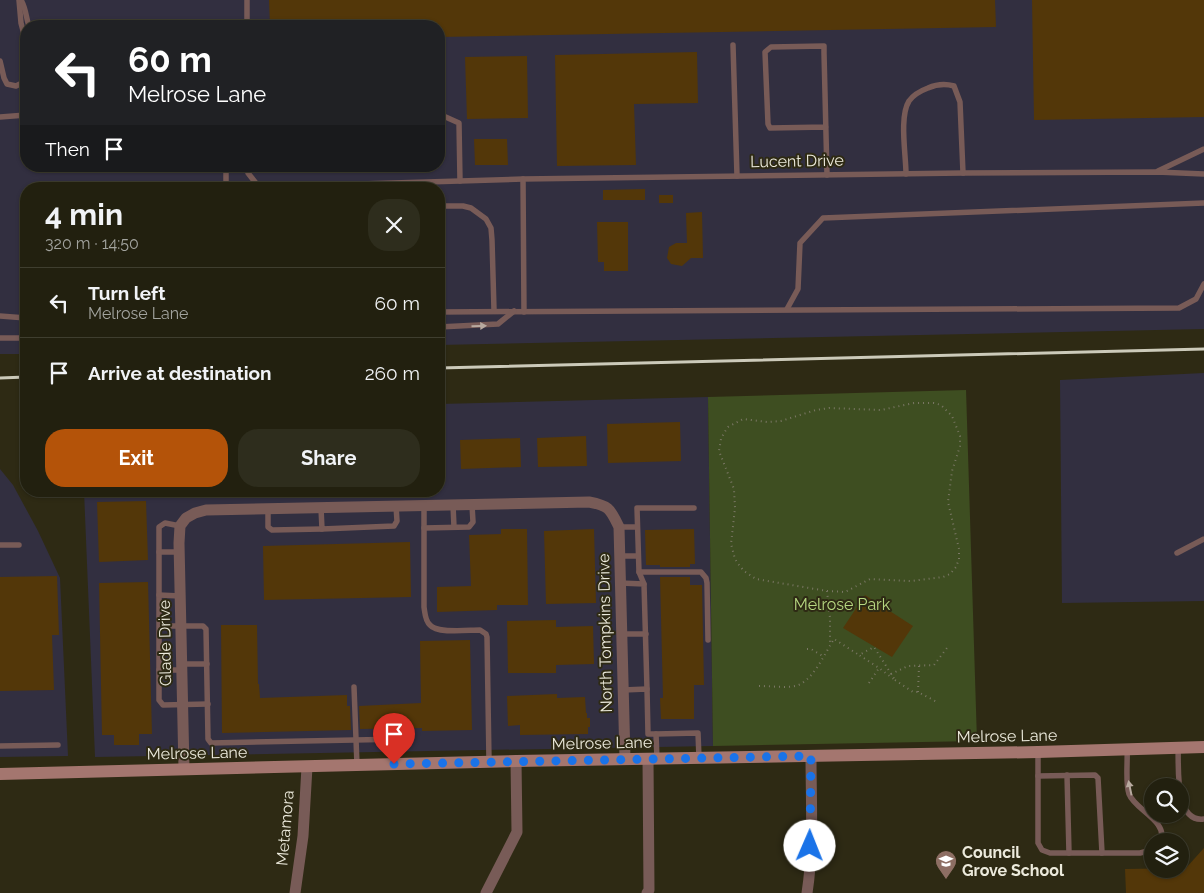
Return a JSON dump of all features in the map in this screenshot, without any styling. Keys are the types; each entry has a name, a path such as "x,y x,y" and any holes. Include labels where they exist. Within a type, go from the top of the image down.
{"street":[{"name":"North Tompkins Drive","path":"472,505 590,502 604,505 610,509 619,528 624,759"},
{"path":"183,522 195,513 206,510 472,505"},
{"name":"Glade Drive","path":"183,522 179,552 184,769"},
{"name":"Melrose Lane","path":"0,774 1204,747"},
{"path":"807,893 811,839 811,756"},
{"path":"647,893 649,890 653,759"},
{"path":"486,893 517,832 516,761"},
{"name":"Metamora","path":"295,893 303,836 307,767"}],"lane":[{"path":"20,0 25,5 26,20"},
{"path":"20,0 21,20"},
{"path":"247,0 247,20"},
{"path":"733,44 737,176"},
{"path":"826,127 770,128 768,124 765,52 771,47 824,46 828,175"},
{"path":"0,60 7,84 16,86 20,84"},
{"path":"906,174 904,117 909,102 917,92 937,84 954,86 960,102 964,173"},
{"path":"0,117 20,115"},
{"path":"445,117 459,124 460,181"},
{"path":"1156,172 1204,149"},
{"name":"Lucent Drive","path":"248,172 256,182"},
{"name":"Lucent Drive","path":"427,182 964,173 1156,172 1204,174"},
{"path":"523,179 524,312"},
{"path":"787,309 798,289 800,243 823,218 1204,203"},
{"path":"445,206 471,208 486,219 492,240 494,310"},
{"path":"445,312 494,310 524,312 1179,308 1196,299 1204,284"},
{"path":"445,327 498,324 514,311"},
{"path":"0,316 20,318"},
{"path":"0,338 20,338"},
{"path":"453,505 454,527"},
{"path":"424,528 469,527 472,525 472,505"},
{"path":"268,509 268,527 272,530 322,530 394,526 397,520 396,506"},
{"path":"424,506 424,606 426,620 430,626 438,630 480,630 487,637 489,762"},
{"path":"321,508 322,530"},
{"path":"694,508 637,508 639,572 644,584 648,734 698,733 699,758"},
{"path":"183,522 165,523 159,527 160,700 164,705 208,704"},
{"path":"619,528 638,527"},
{"path":"1177,553 1204,539"},
{"path":"0,545 19,545"},
{"path":"159,552 179,552"},
{"path":"619,556 638,556"},
{"path":"639,572 701,572 706,578 707,583 708,640"},
{"path":"620,583 644,584"},
{"path":"159,595 180,596"},
{"path":"160,626 203,626 206,629 208,739 211,743 405,739"},
{"path":"621,634 646,634"},
{"path":"159,670 207,664"},
{"path":"354,687 357,765"},
{"path":"623,690 647,689"},
{"path":"653,759 656,734"},
{"path":"0,746 58,745"},
{"path":"1178,748 1181,802 1188,814 1199,820 1204,819"},
{"path":"1127,750 1129,794 1153,819 1160,828 1161,833"},
{"path":"1038,752 1038,842 1042,850 1050,854 1144,852"},
{"path":"1067,775 1069,854"},
{"path":"1038,776 1094,775 1098,778 1102,853"}],"path":[{"path":"929,402 941,405 952,416 960,436 960,446 952,471 948,502 959,549 959,560 956,567 950,574 943,577 911,581 870,579 845,592 827,591 756,579 744,571 735,559 731,544 735,508 734,489 719,451 724,432 728,427 743,419 767,422 781,421 829,408 881,410 914,403 929,402"},
{"path":"827,591 830,645"},
{"path":"759,686 791,686 803,683 810,676 834,639 913,692 918,692 937,702"},
{"path":"859,655 874,647 895,680"},
{"path":"891,674 908,666 934,665 947,648"},
{"path":"808,649 823,656"},
{"path":"918,692 919,666"},
{"path":"868,683 879,668"}],"shaded area":[{"path":"0,0 1204,0 1204,329 445,345 445,182 20,182 20,354 0,354"},
{"path":"1204,373 1204,601 1062,603 1060,380"},
{"path":"708,397 713,746 95,757 84,497 445,497 445,404"},
{"path":"0,469 13,485 38,531 60,578 68,756 0,757"}],"green space":[{"name":"Melrose Park","path":"966,390 977,741 713,746 708,397"}],"building":[{"path":"269,0 995,0 996,27 445,37 445,20 270,20"},
{"path":"1032,0 1204,0 1204,117 1034,120"},
{"path":"697,52 698,103 634,104 636,165 557,166 555,55"},
{"path":"527,56 528,118 467,119 465,57"},
{"path":"474,139 507,139 508,165 475,165"},
{"path":"645,189 645,200 603,200 603,190"},
{"path":"659,195 673,195 673,203 659,203"},
{"path":"702,212 703,258 691,258 682,266 671,264 667,258 669,247 676,243 687,243 686,213"},
{"path":"597,222 628,222 628,271 604,271 604,262 598,262"},
{"path":"680,422 681,461 608,463 607,424"},
{"path":"586,436 587,466 538,467 537,438"},
{"path":"520,438 521,467 461,469 460,440"},
{"path":"146,501 148,560 99,562 97,502"},
{"path":"501,529 527,529 528,605 497,605 497,610 437,612 437,587 471,586 469,535 501,534"},
{"path":"594,529 596,603 546,604 544,531"},
{"path":"694,529 695,564 690,564 690,567 646,565 645,530"},
{"path":"410,542 411,597 264,600 263,546"},
{"path":"57,576 59,635 52,635 54,690 0,691 0,577"},
{"path":"660,577 690,577 690,585 702,585 704,685 694,685 694,719 661,719 660,698 663,698"},
{"path":"148,582 152,734 139,734 139,745 114,745 114,735 102,735 99,583"},
{"path":"865,595 913,626 892,657 843,628"},
{"path":"556,620 556,627 593,626 594,664 556,665 556,673 508,673 507,621"},
{"path":"221,625 257,625 260,698 347,695 347,706 350,706 351,730 222,733"},
{"path":"470,640 472,730 422,731 422,728 360,729 359,706 421,703 420,641"},
{"path":"557,694 557,698 585,697 587,718 590,718 588,734 520,735 520,725 508,726 507,696"},
{"path":"1204,848 1204,893 1126,893 1125,869 1144,869 1144,878 1189,878 1189,865"}],"railway":[{"path":"445,368 1204,349"},
{"path":"0,378 20,377"}],"place":[{"name":"Council Grove School","path":"946,880"}],"route":[{"path":"394,764 811,756 810,846"}]}
